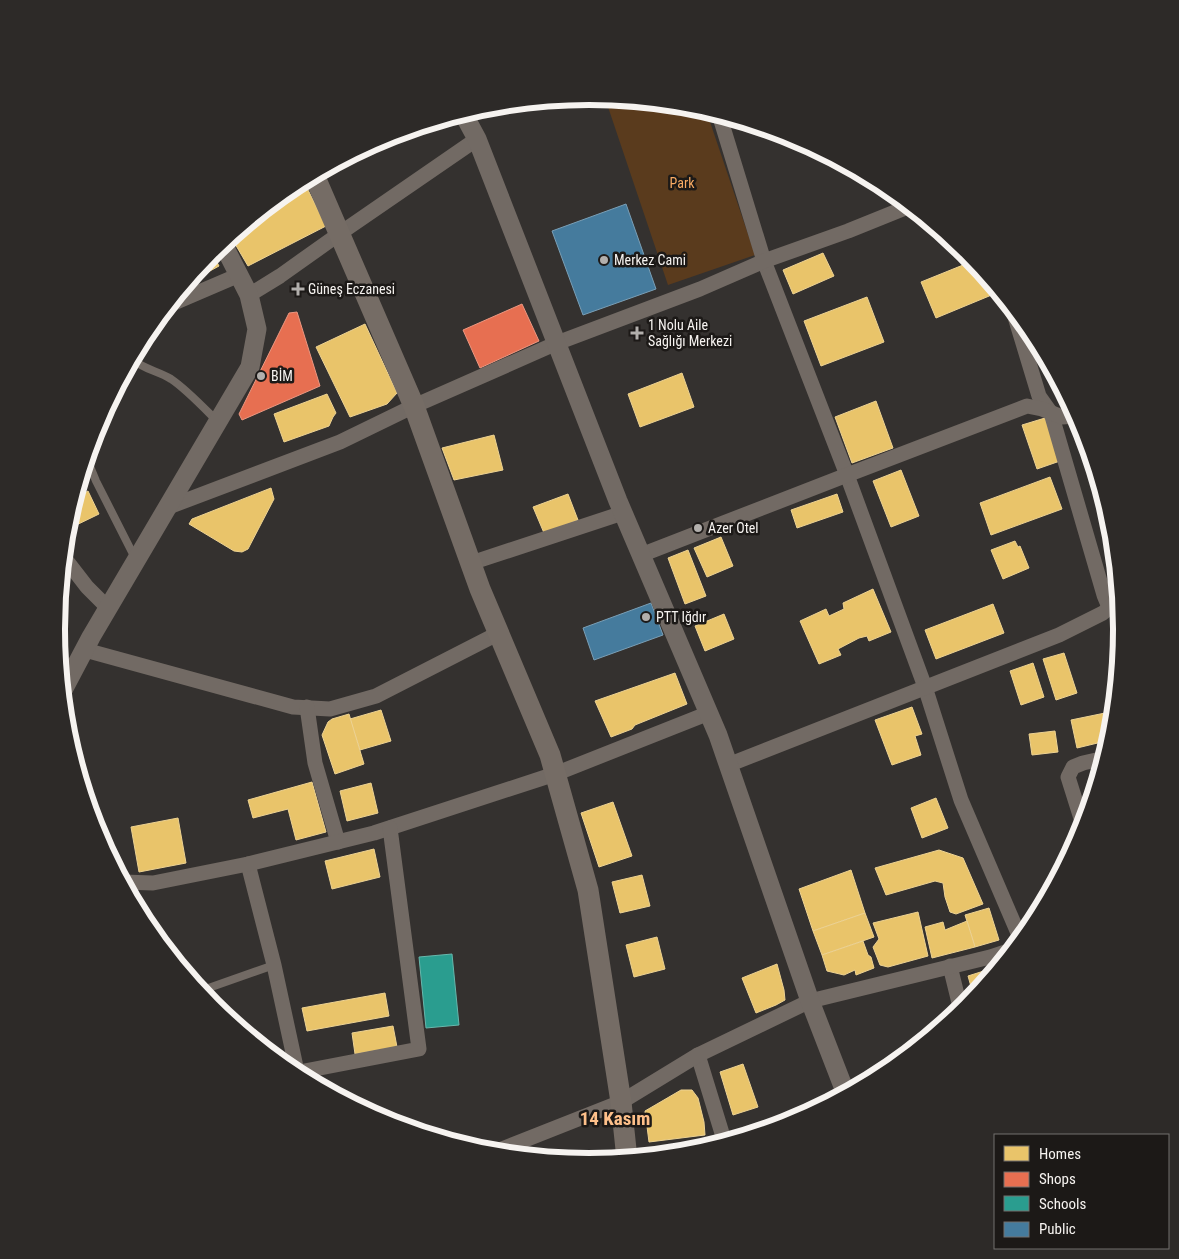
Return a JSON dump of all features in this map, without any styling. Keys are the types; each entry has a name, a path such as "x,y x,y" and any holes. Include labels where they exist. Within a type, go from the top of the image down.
{"main road":[{"path":"317,181 414,406 480,589 550,755 588,890 621,1102 626,1153"}],"street":[{"path":"467,120 477,139 623,513 718,736 810,1001 844,1088"},
{"path":"721,122 764,262 848,475 925,687 962,800 1018,932"},
{"path":"250,295 477,139"},
{"path":"166,508 340,442 414,406 557,343 903,209"},
{"path":"68,681 108,608 250,366 257,329 250,295 227,251"},
{"path":"182,299 239,275"},
{"path":"1018,327 1040,396 1051,413 1102,586 1113,602"},
{"path":"641,555 1027,406 1042,409 1062,417 1068,417"},
{"path":"471,563 623,513"},
{"path":"69,563 87,588 108,608"},
{"path":"728,765 1059,635 1103,613 1113,604"},
{"path":"84,650 293,707 330,708 376,696 499,633"},
{"path":"307,708 315,763 338,842"},
{"path":"130,882 153,883 248,864 390,828 555,774 709,713"},
{"path":"1080,814 1068,777 1074,767 1097,760"},
{"path":"307,1072 418,1049 390,828"},
{"path":"248,864 274,965 295,1064"},
{"path":"506,1147 621,1102 698,1055 810,1001 1003,953"},
{"path":"950,966 959,1001"},
{"path":"698,1055 723,1136"}],"lane":[{"path":"138,363 171,379 217,421"},
{"path":"91,468 136,560"},
{"path":"208,988 274,965"}],"green space":[{"name":"Park","path":"608,106 658,109 709,119 755,255 668,285"}],"building: Homes":[{"path":"307,188 326,226 248,266 235,244 270,213"},
{"path":"823,253 834,276 793,294 783,270"},
{"path":"217,262 219,266 205,274"},
{"path":"965,264 993,294 936,318 921,282"},
{"path":"867,297 884,342 821,366 804,321"},
{"path":"365,324 397,393 387,404 350,417 316,347"},
{"path":"682,373 694,407 640,427 628,394"},
{"path":"327,394 336,413 329,426 284,442 274,414"},
{"path":"876,401 893,448 852,463 835,417"},
{"path":"1045,418 1060,461 1037,469 1022,425"},
{"path":"494,435 503,470 454,480 442,448"},
{"path":"901,470 919,516 891,527 873,481"},
{"path":"1050,477 1062,509 991,535 980,503"},
{"path":"271,488 274,499 248,549 242,552 234,551 189,524 192,519"},
{"path":"88,491 99,514 75,525 83,494"},
{"path":"568,494 578,520 544,533 533,507"},
{"path":"837,494 843,512 797,528 791,510"},
{"path":"721,537 733,566 707,577 694,548"},
{"path":"1015,541 1018,547 1020,546 1029,568 1003,579 991,550"},
{"path":"688,550 706,596 685,604 668,558"},
{"path":"873,589 891,632 869,641 867,636 859,638 838,649 841,655 819,664 800,621 826,609 829,616 844,609 843,603"},
{"path":"993,604 1004,633 936,659 925,630"},
{"path":"724,614 734,639 705,651 695,626"},
{"path":"1064,653 1077,693 1056,700 1043,659"},
{"path":"1033,663 1044,697 1021,705 1010,671"},
{"path":"675,673 687,704 611,737 595,701"},
{"path":"912,707 922,734 915,736 921,755 892,765 875,720"},
{"path":"381,710 391,741 360,750 350,719"},
{"path":"1105,713 1106,720 1102,742 1077,748 1071,720"},
{"path":"349,714 364,764 335,774 322,735 328,722"},
{"path":"1055,731 1058,752 1032,755 1029,734"},
{"path":"312,782 326,832 296,840 288,809 253,818 248,800"},
{"path":"371,783 378,813 347,821 340,791"},
{"path":"936,798 948,828 922,838 911,808"},
{"path":"613,802 632,856 599,867 581,813"},
{"path":"178,818 186,863 139,872 131,827"},
{"path":"374,849 380,877 332,889 325,861"},
{"path":"939,850 963,858 983,904 956,914 950,912 943,883 935,881 886,895 875,868"},
{"path":"851,870 865,913 813,931 799,889"},
{"path":"642,875 650,906 620,913 612,882"},
{"path":"989,908 999,940 975,947 965,915"},
{"path":"918,912 928,956 888,967 880,965 873,947 879,939 873,923"},
{"path":"865,913 874,937 822,955 813,931"},
{"path":"967,921 975,947 932,958 925,927 943,922 945,930"},
{"path":"657,937 665,969 634,977 626,945"},
{"path":"863,941 874,968 856,975 855,970 844,975 827,971 822,955"},
{"path":"777,964 785,1000 756,1013 742,978"},
{"path":"989,969 971,988 968,976"},
{"path":"385,993 389,1016 307,1031 302,1008"},
{"path":"393,1026 397,1047 355,1054 352,1033"},
{"path":"743,1064 758,1107 733,1115 720,1072"},
{"path":"681,1090 692,1090 698,1098 705,1135 649,1142 645,1111"}],"building: Shops":[{"path":"522,304 539,341 480,368 463,330"},
{"path":"297,312 320,386 242,420 239,414 289,313"}],"building: Schools":[{"path":"452,954 459,1025 426,1028 419,957"}],"building: Public":[{"name":"Merkez Cami","path":"626,204 656,289 583,315 552,231"},
{"path":"651,603 663,635 594,660 583,628"}],"place":[{"name":"Merkez Cami","path":"604,260"},
{"name":"Güneş Eczanesi","path":"298,289"},
{"name":"1 Nolu Aile Sağlığı Merkezi","path":"637,333"},
{"name":"BİM","path":"261,376"},
{"name":"Azer Otel","path":"698,528"},
{"name":"PTT Iğdır","path":"646,617"}],"district":[{"name":"14 Kasım","path":"615,1118"}]}
